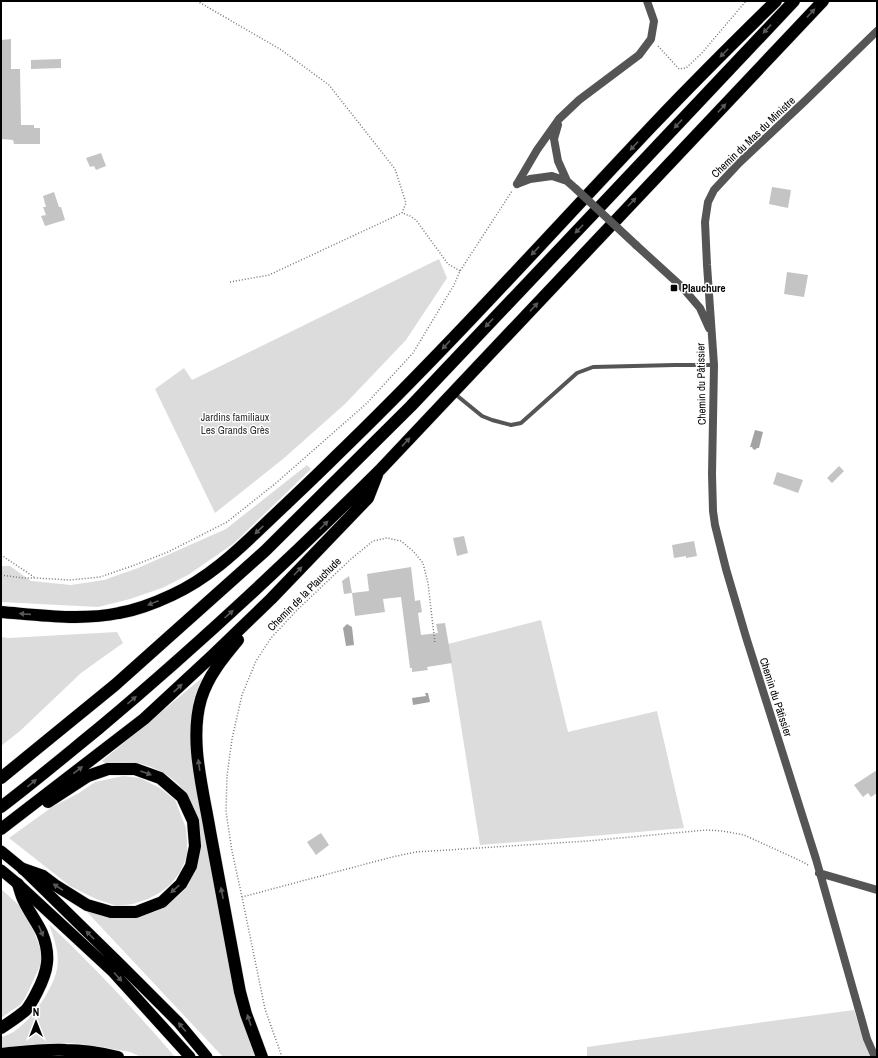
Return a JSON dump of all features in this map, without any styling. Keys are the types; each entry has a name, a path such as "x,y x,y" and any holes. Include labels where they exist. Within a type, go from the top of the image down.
{"highway":[{"path":"1,612 58,616 100,616 138,609 173,595 197,582 220,565 287,503 420,374 655,123 776,1"},
{"path":"1,778 116,685 265,551 416,400 794,1"},
{"path":"1,807 31,785 150,685 230,614 318,531 453,393 822,1"},
{"path":"1,829 144,719 230,640 368,498 379,470"},
{"path":"262,1057 246,1014 240,992 199,769 197,726 200,705 208,682 216,668 261,616 271,599"},
{"path":"23,869 43,876 87,905 111,912 136,912 162,902 181,884 191,866 195,846 192,821 182,797 160,778 135,769 108,769 88,776 41,807 25,811"},
{"path":"5,854 23,869 172,1017 207,1057"},
{"path":"1,870 113,972 190,1057"},
{"path":"1,1028 13,1021 26,1009 42,983 47,969 47,950 42,933 36,920 23,901 18,884"},
{"path":"1,1054 65,1050 118,1057"}],"street":[{"path":"517,184 537,150 559,119 579,100 639,55 651,39 654,21 647,1"},
{"name":"Chemin du Mas du Ministre","path":"711,334 705,222 708,202 714,190 739,163 877,32"},
{"path":"559,119 554,139 558,161 567,181"},
{"path":"517,184 530,179 552,176 567,181 682,287 700,308 711,334"},
{"name":"Chemin du Pâtissier","path":"711,334 714,366 712,474 715,525 746,637 798,803 867,1039 875,1057"},
{"path":"819,873 877,890"}],"lane":[{"path":"453,393 482,416 512,425 521,423 577,373 593,367 675,365 714,366"}],"path":[{"path":"197,1 280,49 329,85 395,169 406,203 402,213 269,275 230,282"},
{"path":"651,39 679,69 686,68 701,54 746,1"},
{"path":"1,575 23,578 70,580 100,577 168,552 227,522 276,483 366,404 413,353 454,285 460,272 517,184"},
{"path":"402,213 416,220 448,264 460,272"},
{"name":"Chemin de la Plauchude","path":"282,1057 265,1009 232,852 226,812 227,776 232,739 242,695 256,661 271,638 297,610 351,559 373,541 387,538 401,541 413,551 423,563 428,583 435,644"},
{"path":"1,555 36,578"},
{"path":"242,897 416,852 588,841 706,830 723,831 744,835 801,861 819,873"}],"green space":[{"name":"Jardins familiaux Les Grands Grès","path":"439,259 447,278 406,340 345,404 283,459 215,513 155,389 184,368 192,380"},
{"path":"307,465 311,469 233,544 188,575 162,588 130,599 98,607 1,602 1,566 10,566 31,581 71,585 104,580 138,568 226,529"},
{"path":"541,620 568,732 657,711 684,828 480,845 448,644"},
{"path":"117,632 123,643 81,673 20,731 1,746 1,637 8,638"},
{"path":"202,678 194,699 190,729 196,784 259,1057 223,1057 86,911 100,915 113,916 155,912 182,892 192,876 201,845 200,830 195,814 180,786 165,774 147,765 135,763 113,765 102,761"},
{"path":"123,776 140,778 160,788 175,800 186,828 187,856 180,872 171,884 161,892 148,899 133,904 117,906 96,899 70,886 9,838 52,807 79,793 95,782"},
{"path":"1,889 21,907 32,927 42,953 40,966 25,998 20,1005 1,1018"},
{"path":"49,924 114,989 175,1057 141,1057 130,1052 72,1043 37,1044 1,1048 1,1037 10,1034 28,1020 44,999 54,978 57,969 58,957"},
{"path":"854,1010 864,1042 871,1057 587,1057 587,1047"}],"shaded area":[{"path":"755,430 763,432 759,448 755,450 750,447"},
{"path":"347,624 352,627 354,645 346,646 343,628"},
{"path":"425,693 428,693 430,702 413,705 412,698 426,696"}],"building":[{"path":"11,39 11,69 20,69 21,125 34,125 34,128 40,128 40,144 14,144 13,140 1,139 1,40"},
{"path":"61,59 61,68 31,69 31,60"},
{"path":"101,153 106,166 96,170 94,166 90,167 86,158"},
{"path":"772,187 791,190 788,208 769,204"},
{"path":"54,192 65,220 45,226 41,216 46,215 43,207 46,207 43,196"},
{"path":"787,272 808,275 804,297 784,294"},
{"path":"839,466 844,471 832,483 827,478"},
{"path":"777,472 803,480 798,493 773,484"},
{"path":"464,536 468,553 457,556 453,538"},
{"path":"694,541 697,556 674,558 672,545"},
{"path":"411,567 415,601 420,600 422,612 418,613 421,635 438,633 436,624 445,623 452,663 427,667 428,670 412,672 412,668 410,668 401,597 383,599 385,612 355,616 352,593 369,591 367,574"},
{"path":"349,576 352,593 344,594 342,581"},
{"path":"877,770 877,793 871,797 868,793 863,797 854,785"},
{"path":"321,833 329,845 316,855 307,842"}],"place":[{"name":"Plauchure","path":"674,288"}]}
